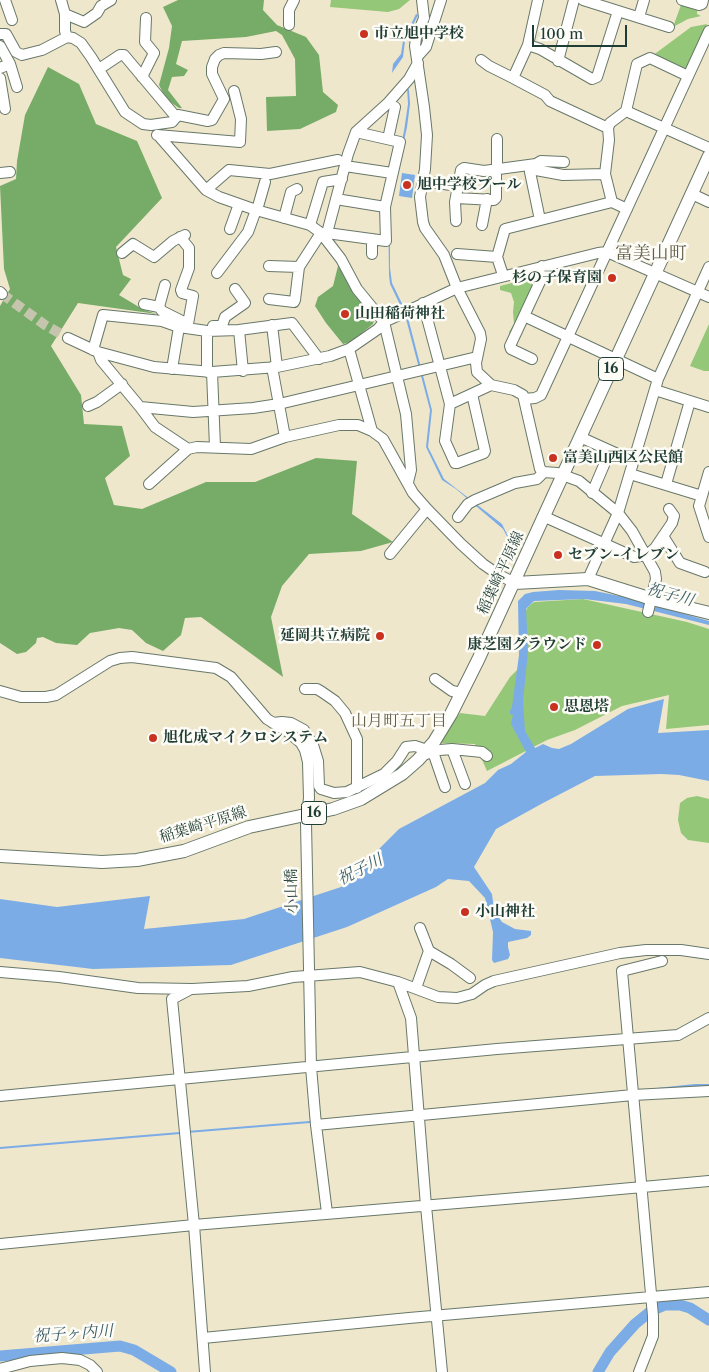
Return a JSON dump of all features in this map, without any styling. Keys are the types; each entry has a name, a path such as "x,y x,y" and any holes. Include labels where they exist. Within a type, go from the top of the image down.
{"main road":[{"name":"稲葉崎平原線","path":"0,856 102,862 137,860 184,851 249,827 307,819 361,799 402,774 427,752 462,693 515,583 709,156"},
{"path":"515,583 588,579 652,599 709,613"}],"street":[{"path":"12,20 5,0 14,0"},
{"path":"61,0 65,14 67,37"},
{"path":"65,14 84,22 97,13 101,6 111,0"},
{"path":"289,25 288,10 294,0"},
{"path":"422,0 424,18 415,46 427,136 420,196 424,228 444,256 457,288 481,335 477,357 477,372 491,385 520,392 524,399 539,466 544,472"},
{"path":"269,299 294,302 299,267 324,234 342,179 342,162 356,132 388,103 409,79 417,60 426,47 441,0"},
{"path":"513,78 528,45 538,0"},
{"path":"558,61 574,0"},
{"path":"583,0 608,4 618,11 668,27"},
{"path":"639,17 644,0"},
{"path":"682,0 699,5 702,4 703,0"},
{"path":"528,45 540,49 592,79 597,78 618,11"},
{"path":"142,77 154,53 145,42 146,18"},
{"path":"524,399 535,398 541,394 709,31"},
{"path":"0,34 6,34 16,52 22,55 54,46 67,37 73,38 81,43 125,112 158,135 206,190 239,204 310,225 324,234 342,259 357,289 384,322 406,414 412,470 408,482"},
{"path":"0,46 10,64 17,87"},
{"path":"143,124 151,126 165,124 172,122 178,115 208,121 212,120 224,99 212,74 212,67 219,55 224,53 261,54 276,52"},
{"path":"99,69 120,55 124,55 176,117"},
{"path":"612,202 605,174 609,140 608,128 610,123 626,111 637,64 650,58 688,76"},
{"path":"481,60 489,66 545,94 550,100 608,128"},
{"path":"0,68 10,64"},
{"path":"0,78 5,109"},
{"path":"158,135 240,142 241,119 234,91"},
{"path":"388,139 395,107"},
{"path":"626,111 709,148"},
{"path":"324,234 386,242 385,207 400,142 356,132"},
{"path":"456,198 494,200 496,198 496,139"},
{"path":"456,221 456,198 461,170 464,168 484,171 536,164 541,161 564,162"},
{"path":"206,190 229,170 270,174 342,162 392,173"},
{"path":"540,220 530,172 536,170 563,175 605,174"},
{"path":"310,225 323,182 342,179"},
{"path":"423,181 458,186"},
{"path":"217,273 248,232 265,182"},
{"path":"284,218 291,192 297,189"},
{"path":"692,194 709,202"},
{"path":"482,225 487,199"},
{"path":"336,200 385,207"},
{"path":"503,275 497,257 505,229 612,202 627,209"},
{"path":"230,229 239,204"},
{"path":"122,253 133,244 154,257 183,236 189,248 190,268 181,290 182,293 193,296 172,369"},
{"path":"372,239 372,254"},
{"path":"68,338 95,351 154,367 209,372 243,371 274,367 319,359 348,348 378,329 384,322 457,288 503,275 607,252 709,297"},
{"path":"457,254 497,257"},
{"path":"269,266 299,267"},
{"path":"532,359 511,349 510,346 544,273 542,266"},
{"path":"588,579 618,513 658,378 709,267"},
{"path":"159,308 165,285"},
{"path":"144,304 159,308 184,325 222,326 225,316 245,303 235,289"},
{"path":"423,303 450,404 445,441 454,462 457,463 484,453 485,450 472,394"},
{"path":"188,449 155,427 95,351 103,314 162,321 206,331 239,330 292,323 319,359"},
{"path":"524,316 658,378"},
{"path":"272,325 274,367 285,437"},
{"path":"239,330 243,371"},
{"path":"206,331 214,447"},
{"path":"348,348 372,431"},
{"path":"140,407 213,412 279,404 477,357"},
{"path":"88,406 122,384"},
{"path":"450,404 491,385"},
{"path":"655,390 709,407"},
{"path":"666,484 690,401"},
{"path":"149,484 188,449 214,447 251,448 314,429 340,425 358,425 372,431 387,444 413,493 461,544 483,564 515,583"},
{"path":"580,437 633,461"},
{"path":"592,493 610,451"},
{"path":"458,517 473,502 515,483 536,478 544,472 557,473 579,482 618,513 647,555 655,572 656,580 648,612"},
{"path":"709,472 703,503 709,537"},
{"path":"630,474 666,484 703,503"},
{"path":"390,554 427,509"},
{"path":"545,517 634,557 647,555 655,548 672,524 674,516 669,509"},
{"path":"663,536 680,563 704,572"},
{"path":"0,691 21,697 56,695 110,661 120,658 132,657 216,668 231,677 264,717 301,743 313,761 319,786 321,789 334,794 348,792 384,774 397,761 406,747 415,746 427,752 452,749 482,752 487,756"},
{"path":"435,680 452,691 462,693"},
{"path":"305,689 317,689 322,692 335,702 345,714 357,739 357,788"},
{"path":"452,749 465,784"},
{"path":"427,752 445,786"},
{"name":"小山橋","path":"313,761 307,819 308,975 311,1067 327,1213"},
{"path":"420,928 430,951 470,978"},
{"path":"0,972 59,977 138,988 192,989 248,986 308,975 360,972 398,982 438,997 456,998 472,994 494,981 620,953 646,950 680,950 709,954"},
{"path":"416,988 430,951"},
{"path":"639,1372 653,1336 653,1316 622,971 662,961"},
{"path":"398,982 411,1018 442,1372"},
{"path":"192,989 172,999 194,1225 205,1372"},
{"path":"0,1096 628,1037 678,1034 709,1018"},
{"path":"316,1125 633,1095 709,1091"},
{"path":"0,1244 327,1213 709,1181"},
{"path":"203,1338 437,1316 651,1300 709,1292"},
{"path":"0,1369 30,1361 62,1358 80,1360 90,1365 97,1372"}],"green space":[{"path":"178,0 264,0 263,10 277,25 306,37 319,55 323,92 338,105 336,112 300,129 267,131 266,97 296,96 295,59 282,35 276,31 246,37 182,41 176,64 188,70 184,76 172,77 168,90 182,108 166,99 159,85 169,48 172,26 163,7"},
{"path":"331,0 410,0 399,9 388,12 330,7"},
{"path":"681,5 697,9 697,14 701,16 688,19 673,27"},
{"path":"707,24 686,71 652,56 691,27"},
{"path":"48,67 79,84 96,124 137,141 162,198 116,247 123,275 131,279 119,295 144,310 157,314 78,303 51,346 81,395 84,424 122,426 130,456 105,478 114,505 142,509 206,482 255,482 316,458 357,461 352,514 393,542 361,551 309,554 282,586 271,617 283,677 201,617 185,618 181,635 163,651 146,643 132,630 119,628 90,633 77,645 56,643 43,637 37,638 36,643 26,652 17,654 0,643 0,306 10,289 4,269 0,186 16,179 17,161 25,115"},
{"path":"339,262 350,288 375,317 373,324 351,342 343,344 315,306 318,297 333,286"},
{"path":"535,277 538,279 511,336 509,332 514,324 514,302 511,293 500,290 500,286"},
{"path":"709,324 709,371 704,371 690,366"},
{"path":"583,599 687,622 709,629 709,725 666,729 669,695 622,706 575,730 547,740 487,771 475,744 438,743 460,713 485,716 510,677 520,667 521,634 526,610 529,606 534,602"},
{"path":"697,796 709,799 709,843 688,840 681,833 678,820 680,803 687,798"}],"water":[{"path":"416,14 418,15 405,41 403,57 392,73 393,64 401,54 403,41"},
{"path":"407,87 410,104 407,127 390,205 390,268 392,283 407,314 432,410 428,447 444,479 502,524 509,538 516,558 514,559 510,542 503,529 456,489 442,480 426,447 430,410 405,315 390,284 389,275 388,204 404,131 408,104"},
{"name":"旭中学校プール","path":"402,173 415,175 412,198 399,196"},
{"name":"祝子川","path":"559,590 595,591 629,598 709,621 709,625 626,604 584,599 534,601 526,609 528,651 523,701 525,731 535,748 543,744 559,749 571,744 628,709 664,699 658,733 709,730 709,781 679,775 661,774 595,776 496,829 474,867 492,894 494,910 502,922 515,929 531,931 531,935 527,938 508,942 510,955 508,959 494,963 492,960 493,932 485,898 469,881 448,879 436,887 347,927 231,965 93,969 0,958 0,899 57,907 150,896 144,929 244,919 341,887 399,829 485,783 498,770 511,764 526,752 511,724 513,715 510,714 519,655 518,601 525,594"}],"waterway":[{"path":"657,1089 709,1085"},
{"path":"187,1132 310,1122"},
{"path":"0,1148 180,1133"},
{"name":"祝子ヶ内川","path":"598,1372 610,1352 635,1324 651,1311 665,1305 680,1305 690,1308 709,1320"},
{"name":"祝子ヶ内川","path":"0,1356 120,1346 134,1350 171,1372"}],"tunnel":[{"path":"2,294 45,325 68,338"}],"place":[{"name":"市立旭中学校","path":"364,34"},
{"name":"旭中学校プール","path":"407,185"},
{"name":"杉の子保育園","path":"612,278"},
{"name":"山田稲荷神社","path":"345,314"},
{"name":"富美山西区公民館","path":"553,458"},
{"name":"セブン-イレブン","path":"558,555"},
{"name":"延岡共立病院","path":"380,636"},
{"name":"康芝園グラウンド","path":"597,645"},
{"name":"思恩塔","path":"554,707"},
{"name":"旭化成マイクロシステム","path":"153,738"},
{"name":"小山神社","path":"465,912"}],"district":[{"name":"富美山町","path":"651,254"},
{"name":"山月町五丁目","path":"399,721"}]}
